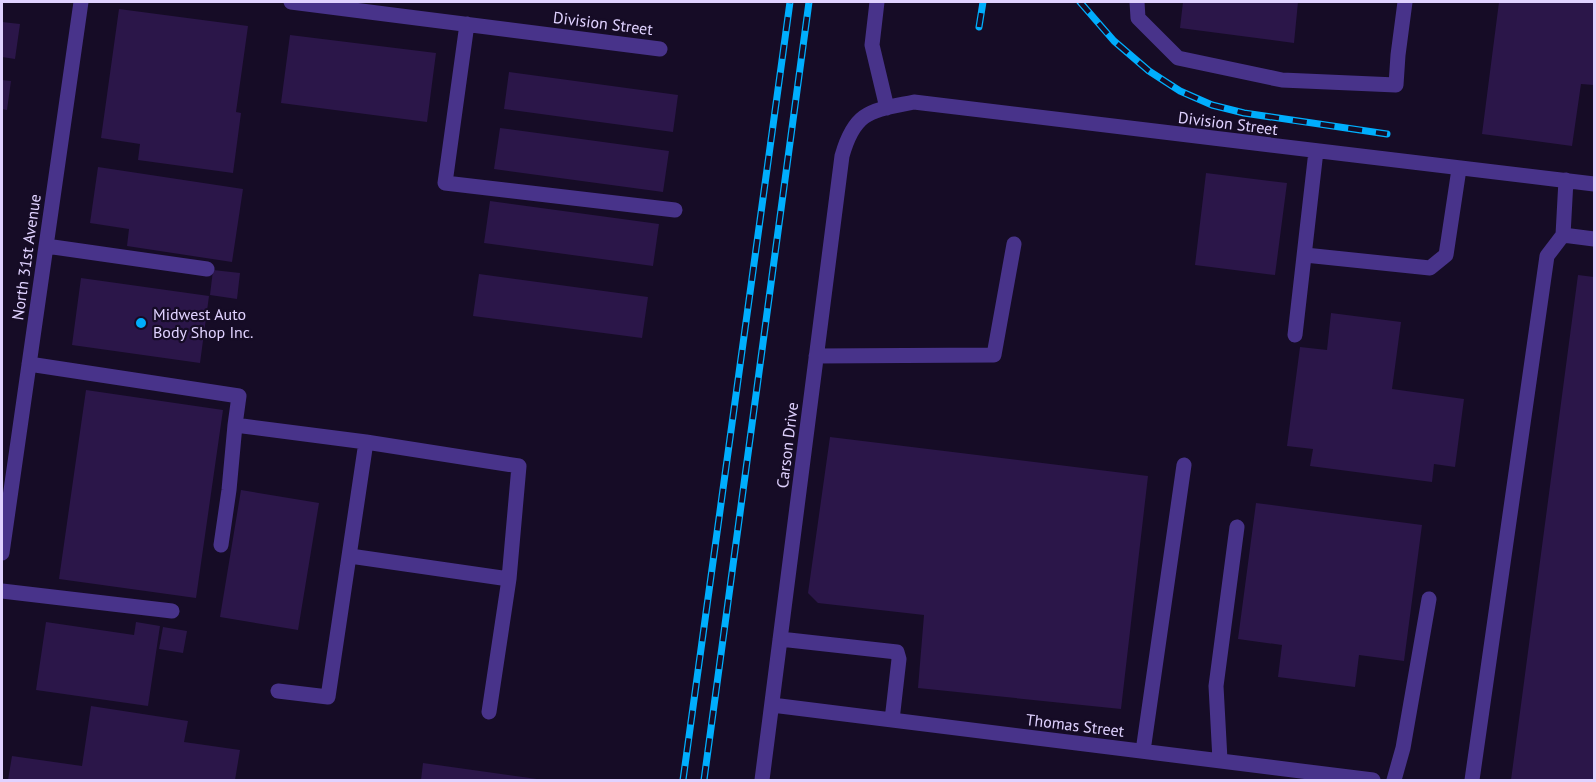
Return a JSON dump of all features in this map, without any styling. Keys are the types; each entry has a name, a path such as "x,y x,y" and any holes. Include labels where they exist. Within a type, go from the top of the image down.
{"street":[{"name":"North 31st Avenue","path":"2,554 81,2"},
{"name":"Division Street","path":"291,2 660,49"},
{"path":"877,2 872,45 887,108"},
{"path":"1137,2 1138,18 1178,58 1282,80 1396,85 1405,2"},
{"path":"467,24 445,183 675,210"},
{"name":"Division Street","path":"860,118 887,108 914,102 1594,184"},
{"name":"Carson Drive","path":"762,780 842,156 848,135 860,118"},
{"path":"1295,335 1316,152"},
{"path":"1305,255 1430,268 1446,255 1459,169"},
{"path":"1472,780 1547,256 1563,235 1566,180"},
{"path":"1563,235 1594,239"},
{"path":"816,356 994,355 1014,244"},
{"path":"46,246 207,269"},
{"path":"29,364 239,396 229,490 220,545"},
{"path":"235,425 366,442 519,466 509,579 489,712"},
{"path":"278,690 328,697 366,442"},
{"path":"1143,751 1184,465"},
{"path":"1220,760 1216,686 1237,527"},
{"path":"350,556 509,579"},
{"path":"2,591 172,611"},
{"path":"1394,780 1403,748 1429,599"},
{"path":"780,639 897,652 899,660 892,720"},
{"name":"Thomas Street","path":"772,705 1373,780"}],"building":[{"path":"1183,2 1298,2 1294,43 1180,28"},
{"path":"1499,2 1594,2 1594,85 1581,84 1572,146 1482,134"},
{"path":"119,9 248,26 236,112 241,113 233,173 138,160 140,144 101,138"},
{"path":"2,22 20,24 15,59 2,57"},
{"path":"290,35 436,53 427,122 281,103"},
{"path":"509,72 678,95 673,132 504,109"},
{"path":"2,80 11,81 7,110 2,109"},
{"path":"500,128 669,151 663,192 494,169"},
{"path":"98,167 243,189 232,262 127,246 129,229 90,223"},
{"path":"1206,173 1287,183 1275,275 1195,265"},
{"path":"490,201 659,224 653,266 484,243"},
{"path":"213,270 240,273 237,299 210,295"},
{"path":"479,274 648,297 642,338 473,316"},
{"path":"1578,275 1594,277 1594,780 1511,780"},
{"path":"81,278 209,296 200,363 72,345"},
{"path":"1331,313 1401,322 1392,389 1464,399 1455,467 1434,464 1432,482 1310,466 1313,449 1287,446 1300,347 1327,350"},
{"path":"86,390 223,410 196,598 59,579"},
{"path":"830,437 1148,476 1121,709 918,688 924,615 818,603 808,593"},
{"path":"241,490 319,503 298,630 220,617"},
{"path":"1256,503 1422,525 1404,661 1359,655 1355,687 1278,677 1282,645 1238,639"},
{"path":"46,622 134,635 136,622 160,626 148,706 36,690"},
{"path":"163,627 187,631 183,653 159,649"},
{"path":"91,706 188,721 184,742 240,750 235,780 8,780 12,756 82,766"},
{"path":"423,763 537,779 537,780 421,780"}],"railway":[{"path":"683,780 790,2"},
{"path":"704,780 809,2"},
{"path":"979,27 983,2"},
{"path":"1080,2 1114,41 1149,71 1180,91 1212,105 1244,113 1387,134"}],"place":[{"name":"Midwest Auto Body Shop Inc.","path":"141,323"}]}
